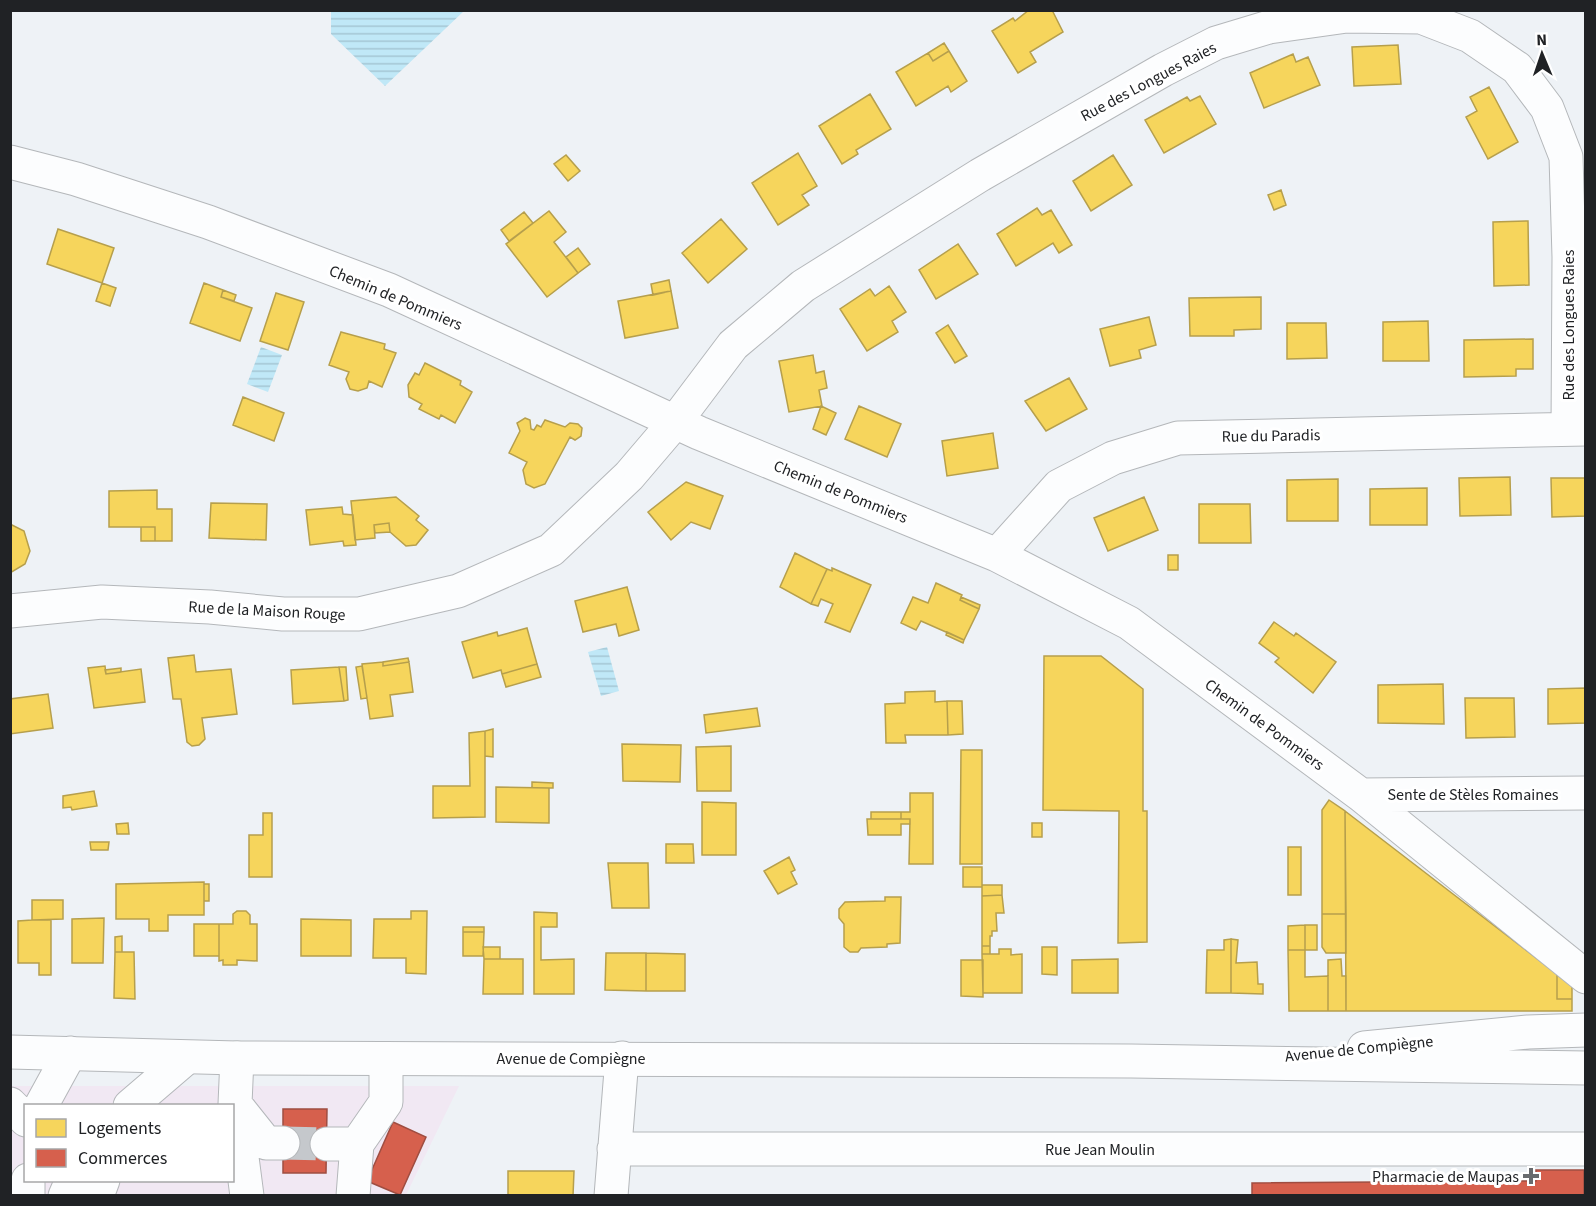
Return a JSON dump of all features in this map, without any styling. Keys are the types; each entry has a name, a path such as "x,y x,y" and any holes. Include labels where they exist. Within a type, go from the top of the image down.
{"street":[{"name":"Rue des Longues Raies","path":"675,422 733,345 803,286 980,175 1163,70 1216,43 1269,27 1347,16 1421,17 1470,36 1517,68 1548,108 1566,157 1577,429"},
{"name":"Chemin de Pommiers","path":"10,162 76,179 208,222 389,290 675,422 997,555 1129,623 1361,795 1586,977"},
{"name":"Rue de la Maison Rouge","path":"10,611 102,602 210,607 283,614 359,614 458,591 550,550 629,476 675,422"},
{"name":"Rue du Paradis","path":"997,555 1059,486 1113,458 1178,438 1577,429"},
{"name":"Sente de Stèles Romaines","path":"1361,795 1586,793"},
{"name":"Avenue de Compiègne","path":"1131,1061 1276,1056 1528,1032 1586,1030"},
{"name":"Avenue de Compiègne","path":"10,1052 186,1058 1131,1061 1586,1068"},
{"path":"41,1104 70,1053"},
{"path":"132,1104 186,1058"},
{"path":"237,1058 236,1104 247,1196"},
{"path":"611,1196 622,1058"},
{"path":"353,1196 342,1144 386,1102 387,1059"},
{"path":"10,1104 24,1118"},
{"path":"236,1104 266,1143 283,1143"},
{"name":"Rue Jean Moulin","path":"614,1149 1586,1149"},
{"path":"65,1196 71,1182"}],"shaded area":[{"path":"11,1086 459,1086 406,1195 11,1196"}],"water":[{"path":"331,10 464,11 385,86 331,34"},
{"path":"261,347 282,355 268,392 247,384"},
{"path":"607,647 619,691 601,696 588,652"}],"building: Logements":[{"path":"1029,10 1052,10 1063,32 1030,52 1036,62 1018,73 992,31 1013,18 1015,21"},
{"path":"944,43 949,51 933,61 928,53"},
{"path":"1398,45 1401,84 1354,86 1352,47"},
{"path":"949,51 967,81 951,92 948,86 916,106 896,72 928,53 933,61"},
{"path":"1293,54 1296,62 1308,57 1320,85 1264,108 1250,73"},
{"path":"1489,87 1518,142 1488,159 1466,117 1477,111 1470,97"},
{"path":"870,94 891,129 856,150 858,154 842,164 819,126"},
{"path":"1200,96 1216,124 1164,153 1145,120 1187,97 1190,101"},
{"path":"798,153 817,186 802,195 809,205 778,225 752,183"},
{"path":"566,155 580,171 568,181 554,164"},
{"path":"1113,155 1132,185 1091,211 1073,181"},
{"path":"1281,190 1286,205 1274,210 1268,195"},
{"path":"1037,208 1042,215 1051,210 1072,245 1059,253 1053,243 1016,266 997,234"},
{"path":"549,211 566,232 554,242 578,273 547,297 506,244"},
{"path":"524,212 533,223 509,241 501,230"},
{"path":"721,219 747,249 708,283 682,253"},
{"path":"1528,221 1529,285 1494,286 1493,222"},
{"path":"58,229 114,248 102,283 47,264"},
{"path":"958,244 978,274 936,299 919,270"},
{"path":"578,248 590,264 578,273 566,257"},
{"path":"669,280 671,291 653,295 651,284"},
{"path":"102,283 116,288 110,306 96,301"},
{"path":"204,283 223,290 221,297 252,308 240,341 190,323"},
{"path":"889,286 906,312 892,321 898,332 867,351 840,309 870,289 875,296"},
{"path":"223,290 236,295 234,301 221,297"},
{"path":"671,291 678,328 625,338 618,301"},
{"path":"276,293 304,302 288,350 260,341"},
{"path":"1261,297 1261,329 1234,330 1234,336 1190,336 1189,298"},
{"path":"1149,317 1156,345 1139,350 1141,358 1110,366 1100,329"},
{"path":"1428,321 1429,361 1383,361 1383,322"},
{"path":"1287,323 1326,323 1327,358 1287,359"},
{"path":"948,325 967,356 955,363 936,333"},
{"path":"341,332 385,344 384,349 396,353 382,387 369,381 367,388 358,391 350,389 346,379 349,372 329,365"},
{"path":"1533,339 1533,369 1516,369 1516,376 1464,377 1464,340"},
{"path":"813,355 816,373 824,371 827,388 819,390 822,406 789,412 779,361"},
{"path":"425,363 461,381 460,385 472,392 455,423 441,415 439,419 419,409 422,404 409,397 408,385 415,373 419,375"},
{"path":"1069,378 1087,409 1046,431 1025,401"},
{"path":"243,397 284,413 274,441 233,425"},
{"path":"821,406 836,413 826,435 813,429"},
{"path":"859,406 901,424 887,457 845,439"},
{"path":"525,418 530,420 531,429 534,430 537,425 541,427 545,420 565,427 570,423 578,424 582,428 581,436 575,440 570,437 545,484 534,488 526,484 523,470 527,462 509,453 520,431 517,423"},
{"path":"993,433 998,468 947,476 942,441"},
{"path":"1510,477 1511,515 1460,516 1459,478"},
{"path":"1551,478 1586,478 1586,516 1552,517"},
{"path":"1338,479 1338,521 1287,521 1287,480"},
{"path":"686,482 723,496 710,529 691,522 671,540 648,512"},
{"path":"1427,488 1427,525 1370,525 1370,489"},
{"path":"157,490 157,509 172,509 172,541 155,541 155,527 109,527 109,491"},
{"path":"396,497 419,516 416,520 428,530 416,545 406,546 390,532 389,523 374,525 375,538 355,540 351,501"},
{"path":"1144,497 1158,530 1108,551 1094,518"},
{"path":"211,503 267,504 266,540 209,538"},
{"path":"1199,504 1250,504 1251,543 1199,543"},
{"path":"342,507 343,514 353,515 356,545 344,546 343,541 310,545 306,510"},
{"path":"389,523 390,532 375,533 374,525"},
{"path":"10,524 24,531 30,551 25,564 10,573"},
{"path":"141,527 155,527 155,541 141,541"},
{"path":"795,553 827,569 811,604 780,587"},
{"path":"1168,555 1178,555 1178,570 1168,570"},
{"path":"832,568 871,585 850,632 825,622 833,604 821,599 818,606 811,604 827,569 832,571"},
{"path":"936,583 962,595 960,600 979,609 964,640 921,621 916,630 901,623 913,597 928,603"},
{"path":"627,587 639,630 619,636 616,624 583,632 575,601"},
{"path":"961,597 980,605 979,609 960,600"},
{"path":"1274,622 1294,636 1296,633 1336,662 1313,693 1275,662 1279,658 1259,643"},
{"path":"527,628 537,664 502,674 501,670 473,678 462,642 497,632 498,636"},
{"path":"947,632 964,640 963,643 946,635"},
{"path":"194,655 196,672 231,669 237,714 202,718 205,739 199,745 192,746 187,742 181,699 173,699 168,658"},
{"path":"1044,656 1101,656 1143,689 1143,811 1147,811 1147,942 1118,943 1119,811 1043,810"},
{"path":"408,658 409,662 383,666 383,662"},
{"path":"383,662 383,666 409,662 413,692 390,695 393,716 370,719 362,664"},
{"path":"537,664 541,677 506,687 502,674"},
{"path":"105,666 106,674 141,669 145,702 94,708 88,668"},
{"path":"362,666 367,698 361,699 356,667"},
{"path":"339,667 346,667 348,700 344,701"},
{"path":"339,667 344,701 293,704 291,670"},
{"path":"121,668 121,672 106,674 105,670"},
{"path":"1443,684 1444,724 1378,723 1378,685"},
{"path":"1586,688 1586,723 1548,724 1548,689"},
{"path":"935,691 935,702 947,701 948,735 905,735 906,743 886,743 885,704 905,703 905,692"},
{"path":"48,694 53,728 10,734 10,699"},
{"path":"1465,698 1514,698 1515,737 1466,738"},
{"path":"947,701 962,701 963,734 948,735"},
{"path":"757,708 760,726 706,733 704,715"},
{"path":"493,729 493,757 485,756 485,731"},
{"path":"485,731 485,817 433,818 433,786 470,786 469,733"},
{"path":"622,744 681,745 680,782 623,781"},
{"path":"731,746 731,791 697,791 696,747"},
{"path":"961,750 982,750 982,864 960,864"},
{"path":"532,782 553,783 553,788 532,788"},
{"path":"496,787 549,788 549,823 496,822"},
{"path":"94,791 97,806 72,810 71,807 63,808 63,796"},
{"path":"910,793 933,793 933,864 909,864 910,819 901,819 901,812 910,812"},
{"path":"1329,800 1345,811 1346,914 1322,914 1322,810"},
{"path":"702,802 736,803 736,855 702,855"},
{"path":"1345,811 1557,974 1557,999 1572,999 1572,1011 1346,1011"},
{"path":"871,812 901,812 901,819 871,819"},
{"path":"263,813 272,813 272,877 249,877 249,835 263,835"},
{"path":"867,819 910,819 910,824 901,824 901,835 868,835"},
{"path":"128,823 129,834 117,834 116,824"},
{"path":"1032,823 1042,823 1042,837 1032,837"},
{"path":"90,842 109,842 108,850 91,850"},
{"path":"666,844 693,844 694,863 666,863"},
{"path":"1288,847 1301,847 1301,895 1288,895"},
{"path":"789,857 795,870 791,872 797,884 778,894 764,871"},
{"path":"608,863 648,863 649,908 612,908"},
{"path":"963,867 982,867 982,887 963,887"},
{"path":"204,882 204,915 168,915 168,931 149,931 149,919 116,919 116,884"},
{"path":"204,884 209,884 209,901 204,901"},
{"path":"982,885 1002,885 1002,895 982,896"},
{"path":"1002,895 1004,913 996,913 997,931 992,931 990,946 982,946 982,896"},
{"path":"885,897 901,897 900,943 887,944 887,947 861,948 858,952 850,952 844,947 844,924 839,918 839,909 845,902 885,901"},
{"path":"32,900 63,900 63,919 32,920"},
{"path":"237,911 246,911 250,915 250,924 257,924 257,961 237,960 237,965 223,965 223,960 219,961 219,924 233,924 233,914"},
{"path":"411,911 427,911 426,974 406,973 406,958 373,958 374,919 411,919"},
{"path":"534,912 557,913 557,927 541,927 541,960 574,959 574,994 534,994"},
{"path":"1322,914 1346,914 1346,953 1326,953 1322,947"},
{"path":"104,918 103,963 72,963 72,919"},
{"path":"301,919 351,920 351,956 301,956"},
{"path":"51,920 51,975 39,975 39,963 18,963 18,921"},
{"path":"194,924 219,924 219,956 194,956"},
{"path":"1305,925 1317,925 1317,950 1305,950"},
{"path":"1305,925 1305,950 1288,950 1288,926"},
{"path":"463,927 484,927 484,932 463,932"},
{"path":"463,932 484,932 483,956 463,956"},
{"path":"122,936 122,952 115,952 115,937"},
{"path":"1231,939 1238,940 1236,963 1257,962 1258,984 1263,984 1263,994 1231,993"},
{"path":"1231,939 1231,993 1206,993 1207,950 1224,950 1224,940"},
{"path":"982,946 990,946 990,954 982,954"},
{"path":"483,947 500,947 500,959 484,959"},
{"path":"1042,947 1057,947 1057,975 1042,974"},
{"path":"999,949 1011,949 1011,955 1022,954 1022,993 983,993 982,954 999,954"},
{"path":"1288,950 1305,950 1305,977 1328,976 1328,1011 1289,1011"},
{"path":"115,952 134,952 135,999 114,998"},
{"path":"606,953 646,953 646,991 605,990"},
{"path":"646,953 685,954 685,991 646,991"},
{"path":"484,959 523,959 523,994 483,994"},
{"path":"1118,959 1118,993 1072,993 1072,960"},
{"path":"1341,959 1342,976 1346,976 1346,1011 1328,1011 1328,960"},
{"path":"961,960 983,960 983,997 961,996"},
{"path":"1557,974 1572,985 1572,999 1557,999"},
{"path":"508,1171 574,1171 573,1196 508,1196"}],"building: Commerces":[{"path":"283,1109 327,1109 326,1173 283,1173"},
{"path":"393,1122 426,1137 400,1195 367,1181"},
{"path":"1536,1170 1584,1170 1584,1196 1252,1196 1252,1183 1536,1181"}],"tunnel":[{"path":"283,1143 327,1144"}],"place":[{"name":"Pharmacie de Maupas","path":"1531,1176"}]}
